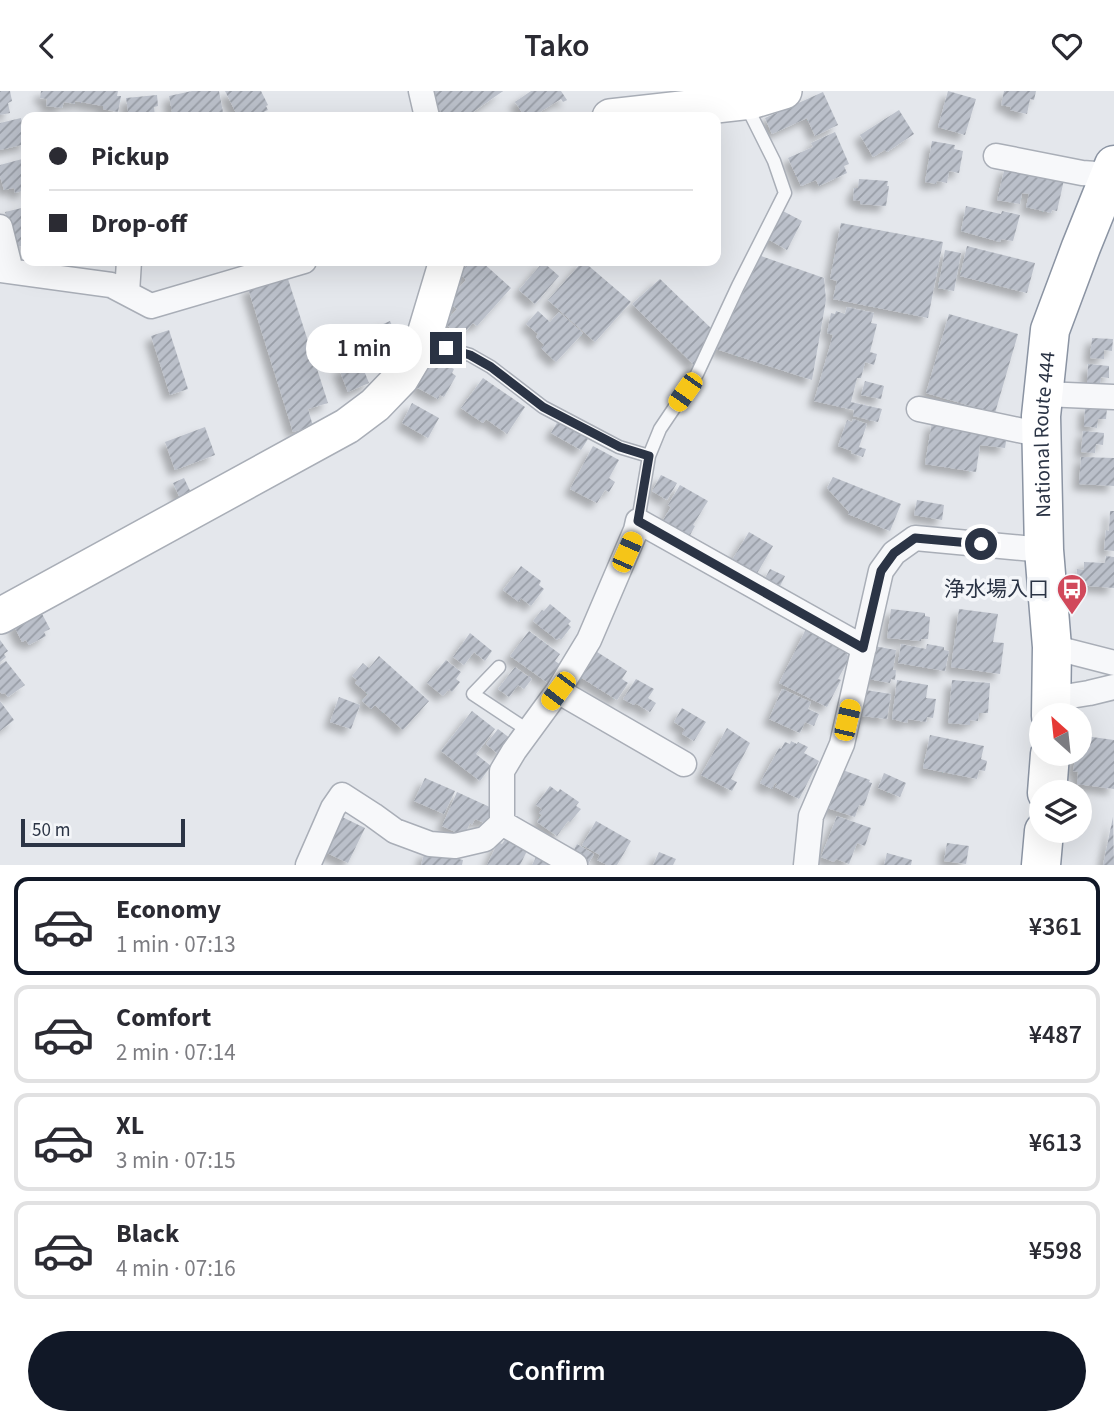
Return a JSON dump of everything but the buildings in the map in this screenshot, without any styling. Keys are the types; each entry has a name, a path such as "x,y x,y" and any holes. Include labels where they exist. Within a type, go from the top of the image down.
{"highway":[{"name":"National Route 444","path":"1051,703 1052,647 1044,550 1041,416 1050,330 1112,170"},
{"path":"1041,865 1043,843"}],"street":[{"path":"421,91 425,112"},
{"path":"655,112 744,102 784,91"},
{"path":"996,156 1082,173 1112,170"},
{"path":"0,227 5,271 111,285 151,306 287,266"},
{"path":"127,293 129,266"},
{"path":"0,616 347,426 375,405 401,378 423,341 446,266"},
{"path":"1044,394 1114,397"},
{"path":"919,408 1042,435"},
{"path":"307,865 333,808 342,795 395,831 430,844 455,846 485,839 502,823 502,771 558,691 589,639 638,521 863,648"},
{"path":"806,865 811,816 842,744 881,571 894,553 915,538 1044,550"},
{"path":"1052,647 1113,668 1089,693 1062,703"},
{"path":"558,691 684,764"},
{"path":"502,823 575,865"}],"lane":[{"path":"638,521 649,456 660,429 697,374 785,193 774,161 744,102"},
{"path":"423,341 470,355 491,367 543,407 620,447 649,456"},
{"path":"499,667 473,694 529,731"}],"place":[{"name":"浄水場入口","path":"1072,616"}],"route":[{"path":"446,348 470,355 491,367 543,407 620,447 649,456 638,521 863,648 881,571 894,553 915,538 981,544"}]}
